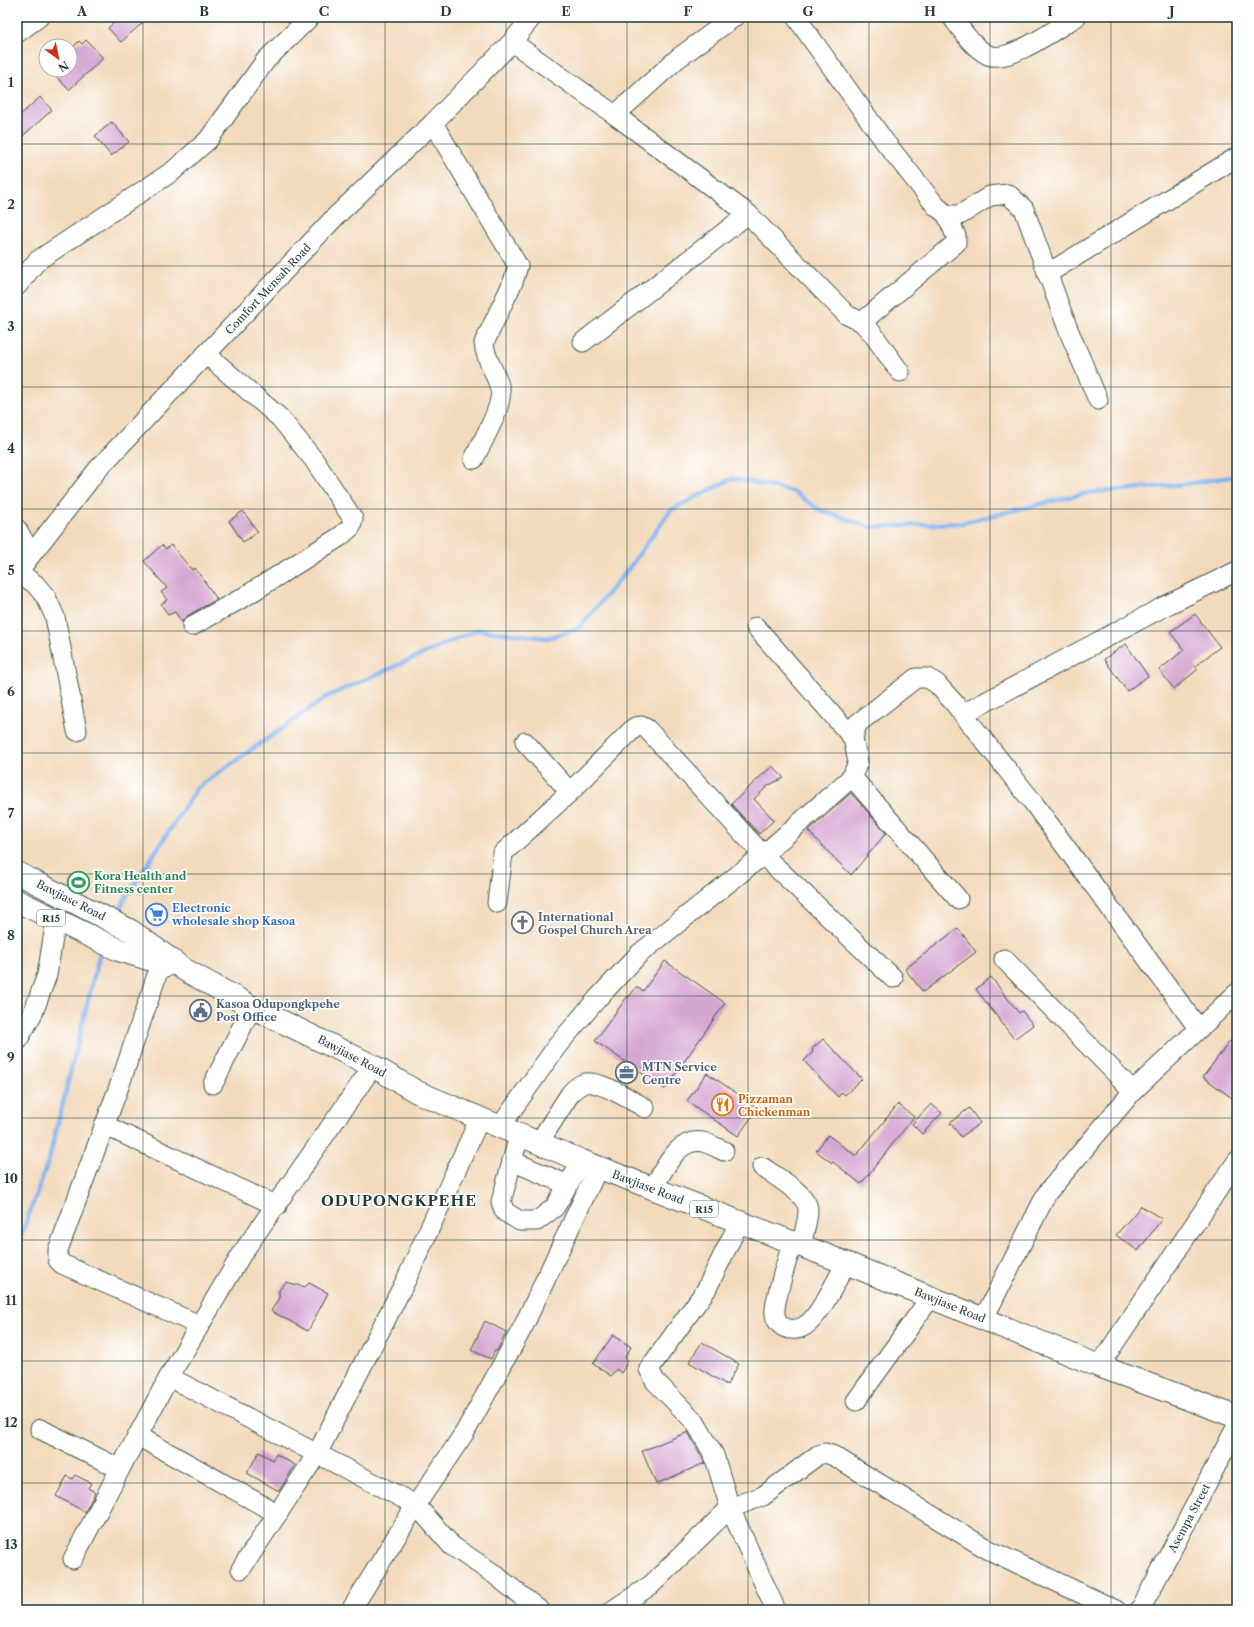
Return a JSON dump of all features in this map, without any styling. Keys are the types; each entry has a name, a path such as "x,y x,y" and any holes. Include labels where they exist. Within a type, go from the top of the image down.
{"main road":[{"name":"Bawjiase Road","path":"17,873 131,931 185,970 252,1007 373,1066 417,1092 519,1136 739,1223 846,1263 1099,1366 1237,1417"},
{"name":"Bawjiase Road","path":"17,901 119,950 185,970"}],"street":[{"path":"17,33 40,17"},
{"path":"17,286 37,261 173,172 208,140 266,60 310,17"},
{"name":"Comfort Mensah Road","path":"17,572 98,469 335,217 433,123 512,42 532,17"},
{"path":"615,114 677,59 734,17"},
{"path":"796,17 885,142 936,206 947,215 956,236 956,243 862,322"},
{"path":"952,17 967,38 979,50 989,56 1005,56 1029,45 1076,17"},
{"path":"512,42 615,114 748,214 847,315 862,322 872,333 900,372"},
{"path":"433,123 518,266 513,282 484,343 484,351 501,391 499,406 474,459"},
{"path":"1047,274 1237,157"},
{"path":"947,215 960,214 990,196 1008,194 1024,209 1047,274 1098,400"},
{"path":"583,342 748,214"},
{"path":"192,626 244,597 341,536 351,527 353,519 314,460 280,418 206,354"},
{"path":"17,529 31,554"},
{"path":"963,714 1165,606 1237,571"},
{"path":"17,572 35,584 46,597 55,617 77,731"},
{"path":"756,627 853,738"},
{"path":"590,1164 568,1185 555,1206 537,1221 520,1221 505,1212 501,1202 519,1136 557,1046 597,999 640,954 763,855 852,777 858,762 853,738 857,724 916,678 928,678 937,684 963,714 1032,801 1198,1028"},
{"path":"497,903 503,853 570,792 635,728 641,726 647,729 763,855 893,978"},
{"path":"525,742 570,792"},
{"path":"852,777 958,899"},
{"path":"17,1042 34,1013 47,975 56,920"},
{"path":"1004,959 1133,1091"},
{"path":"161,963 58,1250 58,1260 62,1264 199,1325"},
{"path":"984,1318 1047,1192 1133,1091 1198,1028 1237,993"},
{"path":"213,1084 252,1007"},
{"path":"73,1559 169,1377 243,1252 277,1206 373,1066"},
{"path":"519,1136 584,1083 601,1085 645,1108"},
{"path":"241,1569 317,1454 406,1280 480,1118"},
{"path":"104,1125 277,1206"},
{"path":"653,1188 681,1146 690,1143 702,1142 724,1151"},
{"path":"512,1161 568,1185"},
{"path":"1099,1366 1237,1161"},
{"path":"351,1610 416,1505 465,1432 520,1333 590,1164"},
{"path":"762,1167 802,1196 807,1202 808,1210 774,1309 776,1321 782,1327 790,1330 805,1326 815,1317 846,1263"},
{"path":"739,1223 706,1290 649,1369 655,1381 695,1422 714,1455 730,1508 776,1610"},
{"path":"856,1401 931,1297"},
{"path":"169,1377 416,1505 452,1546 494,1574 539,1610"},
{"name":"Asempa Street","path":"1140,1610 1237,1426"},
{"path":"40,1429 120,1468"},
{"path":"138,1436 278,1514"},
{"path":"613,1610 650,1585 730,1508 763,1496 818,1455 825,1453 834,1456 987,1548 1116,1610"}],"building":[{"path":"121,17 149,17 121,42 108,28"},
{"path":"86,40 103,58 69,90 58,78 78,78 78,42 79,41 82,44"},
{"path":"40,97 52,110 17,141 17,118"},
{"path":"112,122 129,142 111,156 95,136"},
{"path":"243,511 258,532 243,542 229,521"},
{"path":"162,545 166,549 171,545 192,570 195,568 217,599 187,616 182,622 175,612 168,615 161,604 167,600 161,592 167,588 144,561"},
{"path":"1195,614 1220,647 1195,666 1198,669 1174,689 1159,670 1184,650 1170,632"},
{"path":"1126,644 1148,676 1127,691 1104,659"},
{"path":"772,766 784,778 769,785 754,799 774,820 759,834 731,804"},
{"path":"851,793 886,833 851,875 808,831"},
{"path":"958,928 976,952 923,992 905,969"},
{"path":"665,961 725,1003 665,1089 595,1041 627,997 629,997 636,987 643,991"},
{"path":"991,977 1019,1013 1022,1011 1033,1025 1014,1039 976,989"},
{"path":"823,1039 862,1079 845,1095 842,1092 838,1097 804,1061 813,1052 812,1049"},
{"path":"1230,1041 1237,1046 1237,1092 1232,1098 1203,1077"},
{"name":"Pizzaman Chickenman","path":"707,1073 758,1108 738,1136 687,1101"},
{"path":"898,1104 914,1117 861,1184 816,1151 828,1135 856,1156"},
{"path":"931,1104 942,1113 922,1134 912,1124"},
{"path":"969,1108 980,1123 961,1137 950,1123"},
{"path":"1141,1206 1162,1219 1138,1251 1116,1235"},
{"path":"286,1282 305,1287 309,1283 328,1293 308,1331 271,1311 279,1298 279,1290"},
{"path":"485,1321 506,1332 497,1351 495,1351 491,1359 471,1350"},
{"path":"613,1335 631,1347 625,1357 628,1361 621,1373 616,1369 611,1376 593,1364"},
{"path":"702,1342 739,1364 727,1385 689,1362"},
{"path":"688,1432 705,1463 656,1484 642,1451"},
{"path":"259,1452 273,1460 276,1454 295,1465 279,1491 247,1473"},
{"path":"75,1475 91,1483 88,1488 95,1492 85,1512 56,1496 67,1476 72,1479"}],"waterway":[{"path":"116,917 126,897 197,788 328,696 477,630 548,638 579,628 629,568 671,510 733,478 792,491 820,510 870,527 962,523 1087,493 1187,484 1237,476"},
{"path":"17,1247 49,1159 102,948"}],"place":[{"name":"Kora Health and Fitness center","path":"78,882"},
{"name":"Electronic wholesale shop Kasoa","path":"157,914"},
{"name":"International Gospel Church Area","path":"523,923"},
{"name":"Kasoa Odupongkpehe Post Office","path":"201,1010"},
{"name":"MTN Service Centre","path":"626,1073"},
{"name":"Pizzaman Chickenman","path":"723,1105"}],"district":[{"name":"ODUPONGKPEHE","path":"399,1200"}]}
